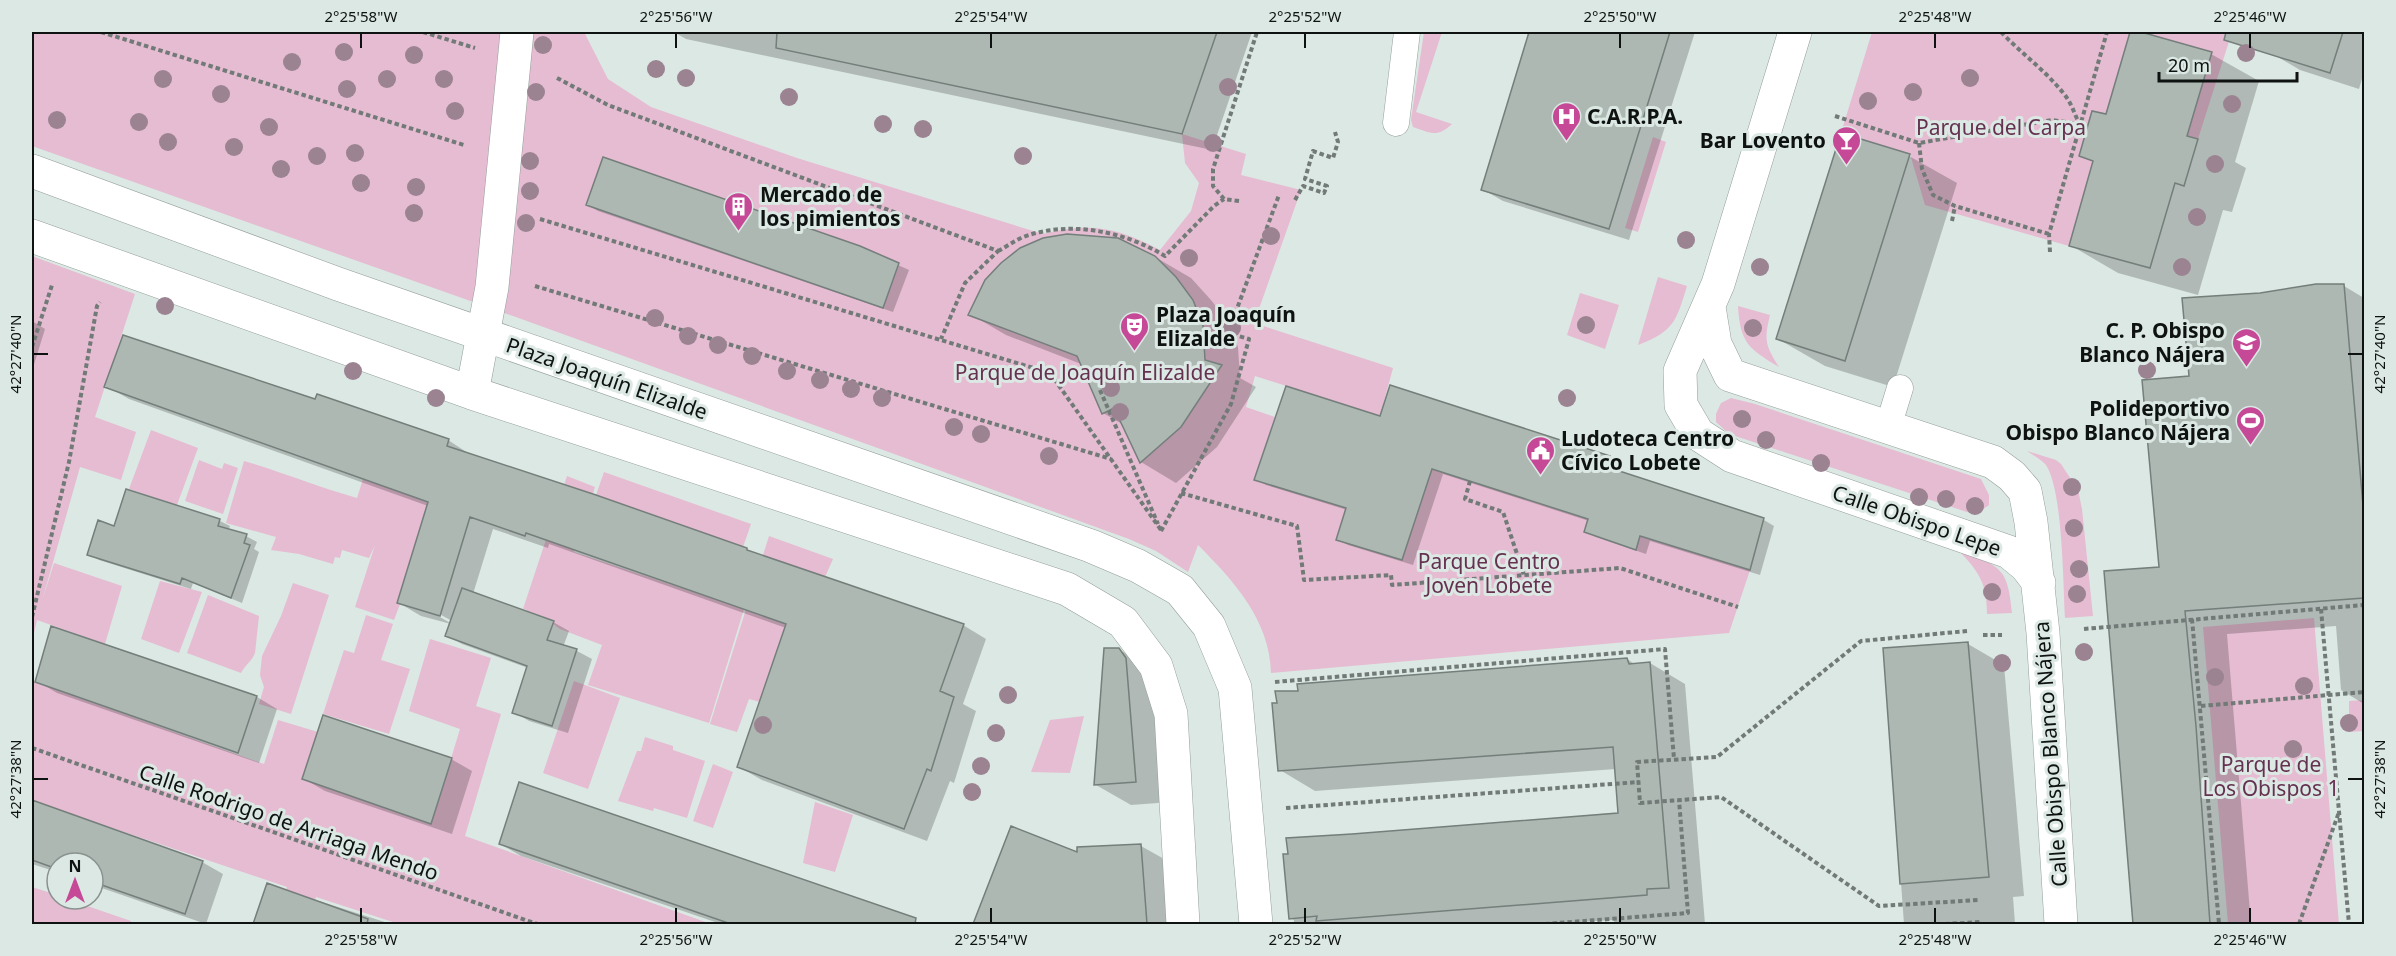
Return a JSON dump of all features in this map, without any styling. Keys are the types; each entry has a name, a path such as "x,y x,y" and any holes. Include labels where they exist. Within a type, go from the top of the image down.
{"street":[{"path":"472,393 492,287 517,32"},
{"name":"Calle Obispo Lepe","path":"1795,32 1709,307 1680,371 1681,405 1698,434 1732,456 2009,552 2026,566 2039,584"},
{"name":"Plaza Joaquín Elizalde","path":"32,171 338,284 1091,546 1138,566 1180,590 1209,626 1235,688 1256,924"},
{"path":"32,236 472,393 1067,589 1123,622 1156,666 1171,714 1183,924"},
{"name":"Calle Obispo Lepe","path":"1709,307 1715,344 1730,375 1993,462 2012,476 2025,491 2039,584"},
{"name":"Calle Obispo Blanco Nájera","path":"2039,584 2061,924"}],"lane":[{"path":"1396,123 1407,32"},
{"path":"1888,427 1900,388"}],"path":[{"path":"101,32 505,157"},
{"path":"423,32 476,49"},
{"path":"1239,201 1224,198 1213,186 1212,170 1257,32"},
{"path":"2001,32 2066,96 2079,123"},
{"path":"2050,252 2049,234 2107,32"},
{"path":"557,78 608,105 998,251"},
{"path":"1835,116 1919,143 2052,120 2079,123"},
{"path":"1295,200 1303,186 1324,193 1327,186 1305,179 1313,151 1333,158 1338,142 1335,132"},
{"path":"1919,143 1922,170 1933,195 1955,206 2049,234"},
{"path":"1161,531 1231,404 1249,339 1228,333 1279,195"},
{"path":"940,339 965,284 998,251 1022,238 1050,231 1109,232 1147,245 1166,256 1224,198"},
{"path":"500,206 1050,373 1161,531"},
{"path":"1952,221 1955,206"},
{"path":"32,347 63,247"},
{"path":"535,286 1111,459"},
{"path":"32,618 69,462 97,306 102,299"},
{"path":"1100,390 1161,531"},
{"path":"1470,481 1465,499 1503,512 1524,575"},
{"path":"1181,493 1297,526 1304,580 1391,575 1392,585 1620,568 1738,607"},
{"path":"2043,633 2364,605"},
{"path":"2321,609 2349,924"},
{"path":"2192,619 2218,924"},
{"path":"1967,631 1861,641 1717,757 1637,762 1640,803 1721,797 1879,906 1979,900"},
{"path":"1272,682 1665,649 1674,759"},
{"path":"2201,706 2364,692"},
{"name":"Calle Rodrigo de Arriaga Mendo","path":"32,748 537,924"},
{"path":"1281,808 1639,782"},
{"path":"1545,924 1688,912 1679,800"},
{"path":"2299,924 2340,810"},
{"path":"1945,924 1982,922"}],"green space":[{"name":"Parque de Joaquín Elizalde","path":"32,32 584,32 608,79 651,107 797,158 1043,234 1075,228 1103,229 1130,236 1160,250 1191,211 1199,183 1185,163 1182,134 1246,154 1241,175 1301,190 1254,323 1393,368 1380,416 1255,376 1246,407 1275,417 1254,480 1346,508 1336,540 1402,560 1432,469 1588,519 1584,532 1635,550 1640,536 1750,570 1729,633 1271,673 1269,654 1257,618 1224,572 1198,545 1188,572 1156,551 1129,539 513,316 32,146"},
{"path":"1424,32 1442,32 1416,112 1452,124 1438,133 1413,127 1411,120"},
{"name":"Parque del Carpa","path":"1872,32 2130,32 2069,246 1925,205 1910,154 1841,133"},
{"path":"2141,32 2232,32 2198,139 2187,136 2211,52"},
{"path":"1653,137 1666,142 1638,232 1625,228"},
{"path":"32,256 135,294 95,417 136,432 121,480 80,467 42,601 54,563 122,586 105,644 37,620 32,641"},
{"path":"1658,277 1687,286 1672,324 1659,335 1638,345"},
{"path":"1580,293 1619,305 1605,349 1567,335"},
{"path":"1738,306 1770,315 1767,342 1779,367 1753,350 1748,344 1741,329"},
{"path":"1731,398 1981,479 1989,495 1989,505 1979,512 1967,512 1729,434 1716,422 1716,414 1721,403"},
{"path":"151,430 198,448 177,505 129,489"},
{"path":"2027,451 2056,460 2078,490 2093,616 2065,618 2061,538 2056,495 2046,465"},
{"path":"199,460 222,469 224,463 238,468 223,514 185,501"},
{"path":"244,461 357,498 363,479 469,516 411,559 397,602 400,604 394,620 355,607 375,545 369,558 342,550 340,558 335,557 333,564 299,554 271,550 276,537 226,523"},
{"path":"604,472 751,524 743,547 596,495"},
{"path":"567,476 595,487 574,552 744,609 709,723 588,685 602,645 560,629 542,616 526,614 527,610 523,609"},
{"path":"769,536 833,559 825,577 803,570 760,702 749,699 737,732 710,724"},
{"path":"1961,553 1986,561 2000,571 2008,587 2012,613 1987,614 1984,587 1973,567"},
{"path":"160,581 202,592 179,653 141,639"},
{"path":"293,583 329,595 291,714 259,704 264,687 260,675 262,656 281,616"},
{"path":"208,595 259,616 255,653 241,673 187,653"},
{"path":"366,615 393,624 381,660 410,669 389,734 323,714 344,650 354,653"},
{"name":"Parque de Los Obispos 1","path":"2314,618 2339,924 2228,924 2203,627"},
{"path":"430,639 491,658 476,706 501,714 465,836 711,924 399,924 316,897 308,924 276,924 287,887 32,801 32,681 264,764 278,720 318,732 431,824 460,729 409,711"},
{"path":"574,681 620,698 588,789 543,773"},
{"path":"2364,700 2364,731 2349,732 2349,701"},
{"path":"1084,716 1070,773 1031,772 1050,720"},
{"path":"645,737 673,746 673,750 705,761 687,818 654,808 653,811 618,801 637,751 641,751"},
{"path":"713,764 733,772 713,828 693,821"},
{"path":"815,802 853,815 835,872 803,863"},
{"path":"32,887 45,891 45,911 102,911 131,921 130,924 32,924"}],"building":[{"path":"777,32 1217,32 1182,134 776,48"},
{"name":"C.A.R.P.A.","path":"1529,32 1670,32 1609,229 1481,190"},
{"path":"2130,32 2141,32 2212,52 2187,136 2198,139 2184,186 2175,183 2150,268 2069,246 2093,161 2079,156 2092,111 2106,114"},
{"path":"2226,32 2343,32 2330,73 2224,40"},
{"path":"1841,133 1910,154 1845,361 1776,339"},
{"name":"Mercado de los pimientos","path":"603,157 860,246 899,263 883,308 586,205"},
{"name":"Plaza Joaquín Elizalde","path":"1067,234 1118,238 1155,256 1176,277 1193,300 1203,326 1205,360 1222,365 1181,427 1140,463 1114,408 1102,414 1077,356 968,315 985,280 1001,263 1020,248 1043,238"},
{"name":"Polideportivo Obispo Blanco Nájera","path":"2316,284 2344,284 2364,517 2364,598 2185,611 2196,726 2210,924 2133,924 2104,571 2159,567 2142,380 2189,376 2182,298 2260,293"},
{"path":"123,335 315,399 317,394 449,439 447,446 596,495 747,548 747,550 964,624 940,691 954,697 931,771 927,769 904,829 737,767 786,624 526,533 525,536 470,517 440,616 397,603 428,502 104,387"},
{"name":"Ludoteca Centro Cívico Lobete","path":"1390,385 1610,456 1607,467 1764,518 1750,570 1640,536 1636,550 1584,532 1588,519 1432,469 1402,560 1336,540 1346,508 1254,480 1286,386 1380,416"},
{"path":"126,489 220,519 218,526 247,534 244,543 250,545 231,598 182,578 180,584 87,555 98,520 114,526"},
{"path":"462,588 554,621 547,640 577,649 552,726 512,713 527,666 445,636"},
{"path":"51,626 257,696 238,753 35,682"},
{"path":"1968,642 1989,877 1900,884 1883,648"},
{"path":"1104,648 1119,648 1126,658 1136,782 1094,785"},
{"path":"1627,658 1629,664 1650,662 1669,888 1647,889 1647,895 1316,921 1317,916 1289,919 1283,854 1288,854 1286,838 1618,813 1613,747 1278,771 1272,703 1277,703 1275,691 1298,691 1297,684"},
{"path":"323,715 452,758 431,824 302,779"},
{"path":"519,782 916,918 915,924 731,924 499,844"},
{"path":"32,800 203,861 185,914 105,886 105,851 45,851 45,865 32,860"},
{"path":"1011,826 1077,852 1077,847 1141,844 1147,924 973,924"},
{"path":"267,883 368,919 367,924 253,924"}],"place":[{"name":"C.A.R.P.A.","path":"1566,142"},
{"name":"Bar Lovento","path":"1847,166"},
{"name":"Mercado de los pimientos","path":"739,232"},
{"name":"Plaza Joaquín Elizalde","path":"1135,352"},
{"name":"C. P. Obispo Blanco Nájera","path":"2246,368"},
{"name":"Polideportivo Obispo Blanco Nájera","path":"2251,446"},
{"name":"Ludoteca Centro Cívico Lobete","path":"1540,476"}],"park label":[{"name":"Parque Centro Joven Lobete","path":"1489,573"}]}
